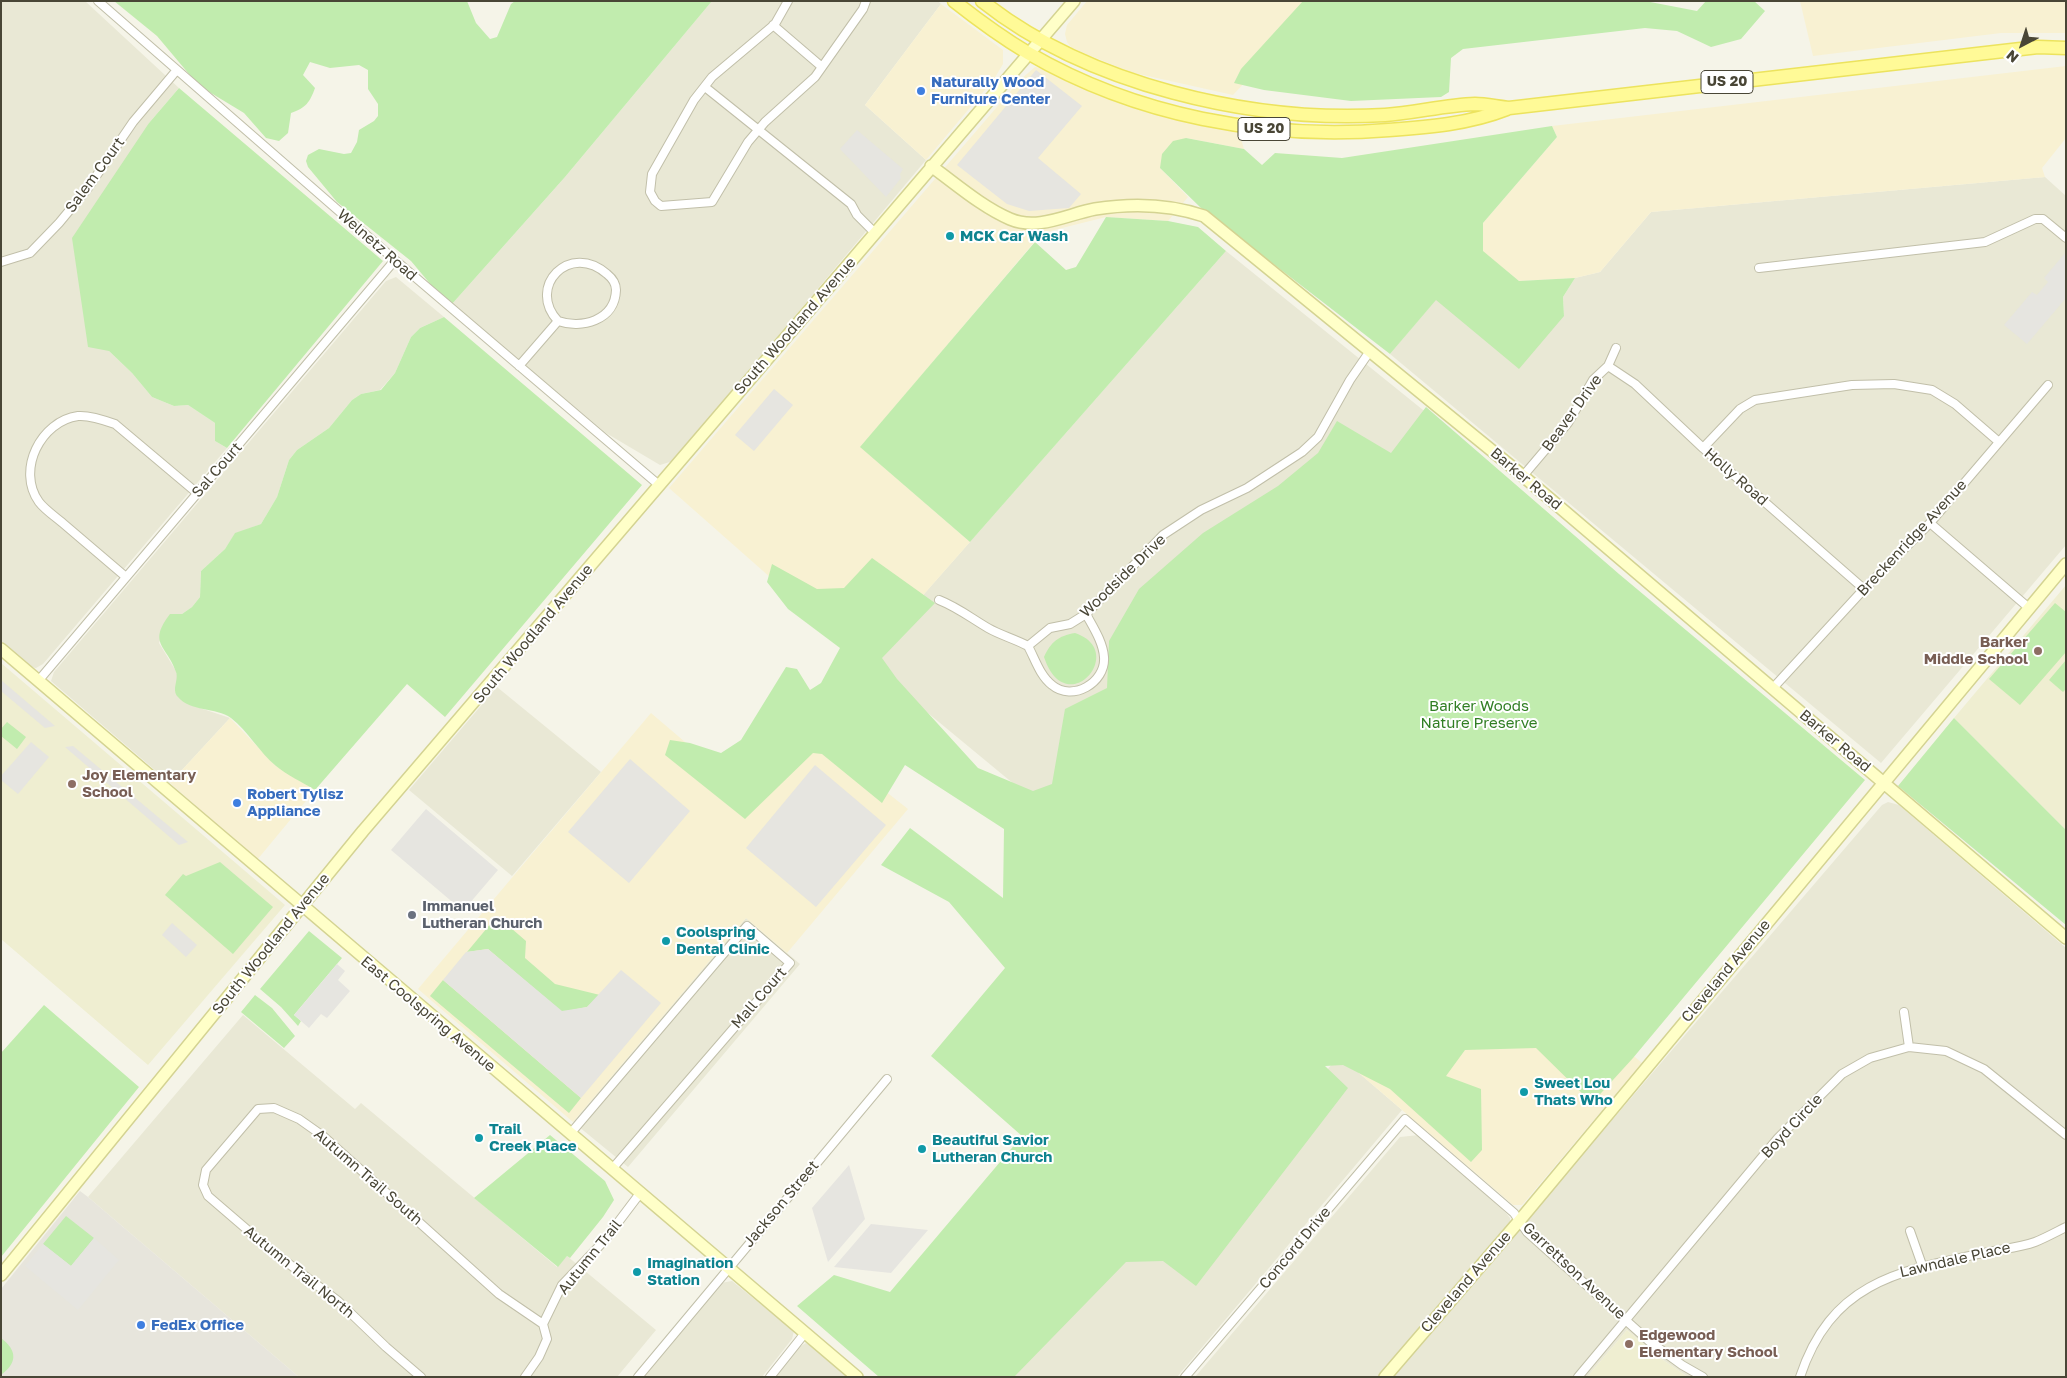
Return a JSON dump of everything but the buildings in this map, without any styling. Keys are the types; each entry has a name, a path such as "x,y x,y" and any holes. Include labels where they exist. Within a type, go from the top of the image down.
{"main road":[{"name":"US 20","path":"954,1 1029,53 1106,90 1140,102 1218,122 1272,130 1336,133 1405,129 1481,119 1509,108"},
{"name":"US 20","path":"982,1 1040,41 1110,71 1182,95 1261,110 1330,115 1385,115 1476,104 1509,108 2038,47 2066,48"}],"street":[{"name":"Welnetz Road","path":"98,1 395,260 659,485"},
{"path":"788,1 773,25 712,77 694,100 652,174 650,192 655,201 661,206 712,202 758,131 822,68 863,9 866,1"},
{"name":"South Woodland Avenue","path":"1,1275 363,831 1074,1"},
{"path":"773,25 822,68"},
{"name":"Salem Court","path":"1,262 30,252 59,223 88,188 133,122 176,71"},
{"path":"705,86 758,131 806,166 851,204 857,215 875,233"},
{"name":"Barker Road","path":"931,166 1011,220 1036,224 1093,209 1132,204 1184,209 1204,216 1524,476 2066,938"},
{"path":"1759,268 1985,242 2035,219 2043,219 2066,238"},
{"name":"Sal Court","path":"39,680 395,260"},
{"path":"575,262 589,263 602,269 612,278 616,289 614,300 597,320 586,325 571,325 558,321 551,313 547,298 548,287 553,276 562,266 575,262"},
{"path":"520,366 558,321"},
{"name":"Beaver Drive","path":"1524,476 1568,423 1593,380 1608,366 1616,348"},
{"name":"Woodside Drive","path":"1028,646 1050,628 1070,624 1086,614 1163,535 1201,510 1247,488 1302,452 1318,437 1350,380 1370,352"},
{"name":"Holly Road","path":"1608,366 1635,384 1703,448 1864,589"},
{"path":"1703,448 1740,409 1755,400 1852,385 1894,384 1932,390 1956,404 1999,442"},
{"name":"Breckenridge Avenue","path":"1773,688 1864,589 1930,524 2048,385"},
{"path":"126,577 39,502 31,484 31,464 37,446 48,430 61,422 79,416 100,418 115,424 197,493"},
{"path":"1930,524 2029,608"},
{"name":"Cleveland Avenue","path":"1385,1377 1520,1220 2066,564"},
{"path":"939,600 955,607 990,629 1028,646 1042,676 1052,686 1061,691 1074,692 1092,684 1103,667 1102,645 1086,614"},
{"name":"East Coolspring Avenue","path":"1,649 857,1377"},
{"name":"Mall Court","path":"570,1134 747,926 790,963 612,1169"},
{"path":"1904,1012 1909,1047"},
{"name":"Boyd Circle","path":"1578,1377 1778,1138 1842,1074 1870,1058 1909,1047 1946,1051 1984,1068 2066,1135"},
{"name":"Jackson Street","path":"638,1377 728,1267 888,1079"},
{"name":"Autumn Trail South","path":"203,1185 206,1170 258,1109 274,1108 299,1119 323,1136 498,1294 543,1324"},
{"name":"Garrettson Avenue","path":"1405,1119 1511,1210 1527,1232 1626,1321 1666,1354 1703,1377"},
{"name":"Concord Drive","path":"1185,1377 1405,1119"},
{"name":"Autumn Trail North","path":"203,1185 208,1196 272,1252 338,1300 386,1347 421,1377"},
{"name":"Autumn Trail","path":"524,1377 540,1357 548,1339 543,1324 562,1285 604,1241 641,1192"},
{"name":"Lawndale Place","path":"1800,1377 1810,1352 1821,1332 1847,1302 1860,1291 1889,1276 1922,1265 2034,1242 2066,1227"},
{"path":"1910,1231 1922,1265"},
{"path":"770,1377 805,1333"}],"shaded area":[{"path":"1,1 85,1 179,88 149,123 109,351 132,373 152,397 174,406 188,405 215,423 215,441 227,448 43,664 36,668 27,666 1,644"},
{"path":"712,1 938,1 941,4 865,105 926,160 673,461 660,465 606,433 452,304 565,177"},
{"path":"1087,1 1321,1 1233,95 1130,72 1072,48 1067,42 1065,34 1067,25"},
{"path":"1800,1 2066,1 2066,33 2001,33 1813,56"},
{"path":"941,4 1003,50 1003,64 994,79 926,160 865,105"},
{"path":"2066,66 2066,138 2042,168 2045,177 1651,212 1600,272 1575,278 1519,281 1483,252 1483,223 1557,137 1552,126"},
{"path":"1035,67 1048,69 1189,121 1239,132 1244,149 1186,138 1160,168 1188,197 1168,221 1106,217 1042,233 861,447 970,542 865,661 669,488 1021,79"},
{"path":"1036,70 1082,106 1038,158 1081,194 1069,208 1029,211 1007,204 957,165"},
{"path":"857,130 903,169 900,174 901,178 886,197 840,149"},
{"path":"2045,177 2066,196 2066,545 1881,763 1390,354 1436,299 1564,316 1563,297 1575,278 1600,272 1651,212"},
{"path":"1226,251 1454,435 1101,856 865,661"},
{"path":"2066,252 2066,298 2027,344 2004,325 2032,292 2037,295 2048,282 2044,278"},
{"path":"396,277 444,317 420,328 411,337 395,373 380,390 361,394 352,400 329,428 297,450 289,460 277,497 261,524 235,534 225,549 201,571 200,597 192,607 182,614 170,615 159,643 176,671 178,678 175,691 188,704 230,718 170,783 51,681 54,672 386,281"},
{"path":"774,389 793,405 754,451 735,435"},
{"name":"Barker Middle School","path":"2066,585 2066,830 1954,718"},
{"name":"Joy Elementary School","path":"1,663 285,905 148,1065 1,939"},
{"path":"1,680 55,726 45,728 1,691"},
{"path":"497,687 601,772 512,876 409,790"},
{"path":"651,713 759,805 819,739 908,809 787,953 746,918 573,1122 418,989"},
{"path":"230,718 276,766 315,790 257,860 170,783"},
{"path":"31,742 49,757 18,794 1,780 1,776"},
{"path":"73,746 188,842 179,845 65,747"},
{"path":"630,759 690,811 629,883 568,832"},
{"path":"815,765 886,825 816,907 746,848"},
{"path":"1888,802 1899,805 2066,948 2066,1377 1688,1377 1660,1358 1627,1330 1587,1377 1392,1377 1882,805"},
{"path":"426,809 498,870 463,911 391,850"},
{"path":"1464,913 1642,1063 1522,1205 1513,1205 1339,1056"},
{"path":"746,918 800,964 628,1167 573,1122"},
{"path":"172,923 197,945 186,957 162,935"},
{"path":"488,949 562,1011 587,1007 621,970 661,1003 581,1098 443,980 466,952"},
{"path":"337,964 345,971 338,980 350,991 327,1018 321,1014 309,1028 294,1015"},
{"path":"243,1015 355,1109 361,1103 557,1267 567,1256 656,1330 617,1377 299,1377 88,1197"},
{"path":"1339,1056 1402,1110 1177,1377 1009,1377 1134,1236 1166,1255"},
{"path":"1419,1135 1506,1213 1510,1218 1510,1224 1377,1377 1195,1377 1400,1137"},
{"path":"849,1165 865,1219 828,1262 812,1208"},
{"path":"80,1191 299,1377 1,1377 1,1289"},
{"path":"871,1224 928,1230 891,1273 834,1267"},
{"path":"94,1238 119,1260 78,1310 25,1266 43,1244 71,1266"},
{"path":"732,1281 794,1331 792,1339 762,1377 643,1377 721,1283"},
{"name":"Edgewood Elementary School","path":"1627,1330 1660,1358 1688,1377 1587,1377"},
{"path":"806,1343 813,1346 848,1377 774,1377 796,1349"}],"green space":[{"path":"114,1 467,1 476,23 490,39 497,37 511,4 515,1 712,1 565,177 452,304 432,286 411,261 337,202 308,167 306,161 308,155 319,149 344,154 351,153 357,142 359,130 374,121 378,116 378,104 368,89 368,70 359,65 330,68 310,62 303,75 315,88 309,101 304,107 291,113 288,133 279,141 266,138 244,113 206,90 194,80 157,36"},
{"path":"1303,1 1645,1 1697,11 1706,1 1754,1 1765,11 1741,39 1711,47 1677,31 1645,28 1463,49 1451,58 1449,92 1441,97 1351,101 1264,90 1234,83 1241,69"},
{"path":"179,88 383,261 227,448 215,441 215,423 188,405 174,406 152,397 132,373 109,351 88,347 72,238 149,123"},
{"path":"1552,126 1557,137 1483,223 1483,251 1519,281 1575,278 1563,297 1564,316 1519,369 1436,300 1390,354 1201,208 1160,168 1162,154 1173,141 1186,138 1244,149 1262,165 1275,153 1342,158"},
{"path":"1106,217 1168,221 1198,227 1226,251 970,542 860,447 1035,242 1066,270 1076,267"},
{"path":"444,317 642,485 445,717 407,684 315,790 276,766 231,718 218,712 189,705 178,697 175,691 176,672 161,644 160,632 170,614 182,614 192,607 200,597 201,571 225,549 235,533 261,524 277,497 289,460 297,450 329,428 352,400 361,394 381,390 395,373 411,337 420,328"},
{"name":"Barker Woods Nature Preserve","path":"1426,407 1619,574 1865,780 1633,1058 1592,1103 1536,1048 1465,1050 1446,1076 1481,1089 1482,1150 1471,1162 1390,1089 1343,1065 1325,1066 1348,1088 1196,1286 1163,1261 1126,1262 1014,1377 879,1377 797,1306 834,1275 890,1292 1022,1136 931,1056 1005,968 949,902 881,865 910,828 1003,898 1004,829 905,765 882,803 822,754 813,753 745,819 665,755 670,740 690,743 721,753 741,740 786,667 797,669 810,690 821,683 840,648 788,609 767,582 772,564 817,589 844,588 872,558 935,603 882,658 897,679 978,768 1033,791 1052,784 1065,709 1107,688 1109,641 1139,589 1203,533 1278,486 1318,453 1337,421 1391,453"},
{"path":"2055,603 2066,612 2066,652 2020,705 1989,679"},
{"path":"1075,633 1090,642 1096,654 1095,666 1088,676 1078,683 1066,684 1054,676 1044,657 1049,647 1056,640"},
{"path":"2066,660 2066,689 2063,692 2049,680"},
{"path":"1954,718 2066,830 2066,925 1898,786"},
{"path":"7,722 26,737 17,749 1,736 1,729"},
{"path":"220,862 273,907 233,954 165,895 183,874 186,876"},
{"path":"497,916 526,941 525,958 555,984 600,995 587,1007 562,1012 488,949 467,952"},
{"path":"309,931 342,958 294,1015 301,1021 298,1026 281,1007 260,989"},
{"path":"443,980 581,1098 569,1113 430,996"},
{"path":"255,995 272,1008 295,1036 284,1048 241,1012"},
{"path":"44,1005 139,1087 1,1257 1,1053"},
{"path":"550,1135 605,1181 614,1200 603,1217 570,1258 567,1256 558,1267 474,1198"},
{"path":"66,1216 94,1238 71,1266 43,1244"},
{"path":"1,1338 13,1352 13,1361 1,1375"}],"place":[{"name":"Naturally Wood Furniture Center","path":"921,91"},
{"name":"MCK Car Wash","path":"950,236"},
{"name":"Barker Middle School","path":"2038,651"},
{"name":"Joy Elementary School","path":"72,784"},
{"name":"Robert Tylisz Appliance","path":"237,803"},
{"name":"Immanuel Lutheran Church","path":"412,915"},
{"name":"Coolspring Dental Clinic","path":"666,941"},
{"name":"Sweet Lou Thats Who","path":"1524,1092"},
{"name":"Trail Creek Place","path":"479,1138"},
{"name":"Beautiful Savior Lutheran Church","path":"922,1149"},
{"name":"Imagination Station","path":"637,1272"},
{"name":"FedEx Office","path":"141,1325"},
{"name":"Edgewood Elementary School","path":"1629,1344"}]}
